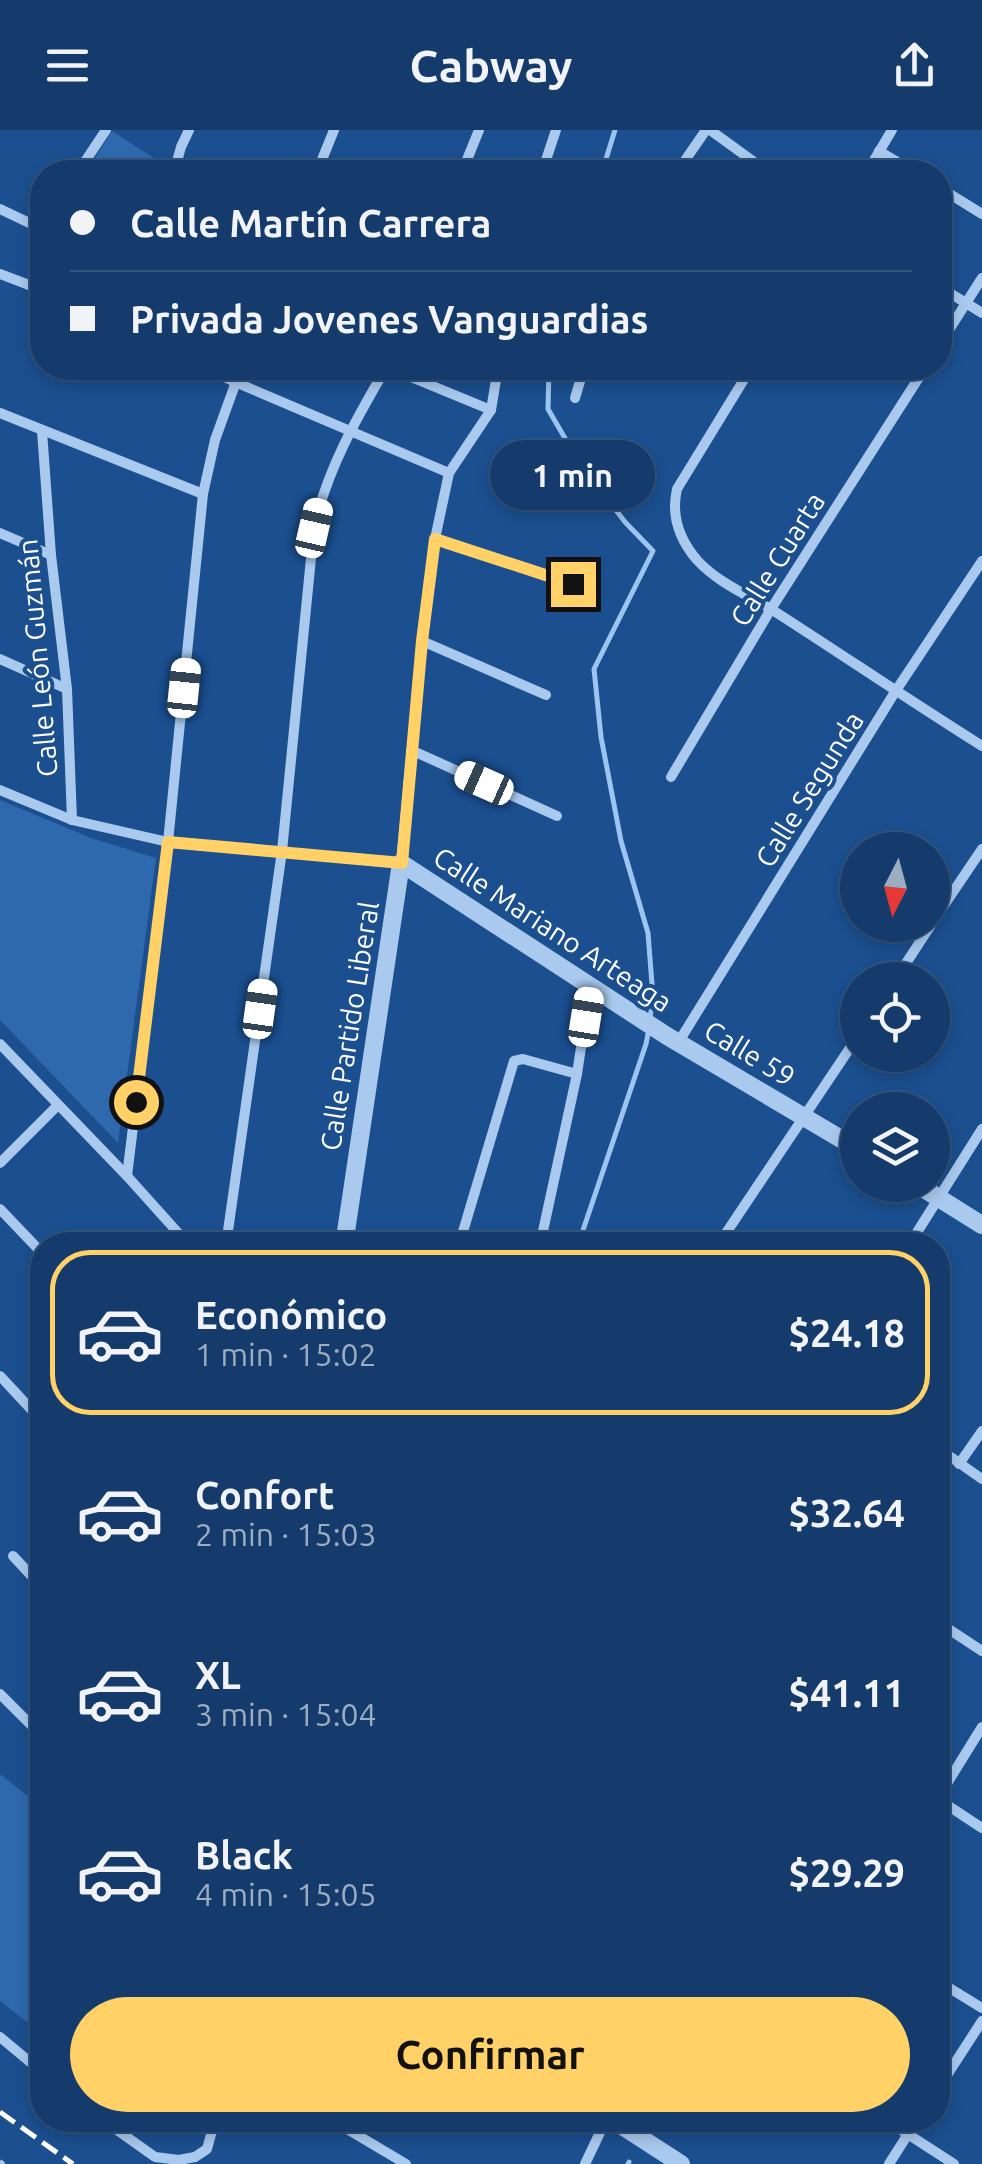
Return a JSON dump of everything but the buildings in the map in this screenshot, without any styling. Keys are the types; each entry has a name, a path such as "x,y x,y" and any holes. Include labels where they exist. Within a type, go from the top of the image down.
{"street":[{"path":"86,160 106,130"},
{"path":"177,160 189,130"},
{"path":"322,160 334,130"},
{"path":"467,160 479,130"},
{"path":"546,160 556,130"},
{"path":"687,160 708,130 751,160"},
{"path":"874,160 892,130"},
{"path":"879,151 894,160"},
{"path":"952,195 982,214"},
{"path":"0,209 30,223"},
{"path":"0,274 30,285"},
{"path":"952,325 982,278"},
{"path":"952,294 982,313"},
{"path":"231,380 448,472"},
{"path":"228,1232 282,851 314,528 328,477 380,380"},
{"path":"416,380 490,410 496,380"},
{"path":"575,398 580,380"},
{"path":"744,380 677,489 673,506 678,530 696,559 718,579 982,746"},
{"name":"Calle Cuarta","path":"671,777 771,610 917,380"},
{"path":"128,1176 168,842 203,494 215,440 235,382"},
{"name":"Calle Partido Liberal","path":"346,1232 402,863 435,539 448,472 490,410"},
{"path":"0,413 203,494"},
{"name":"Calle León Guzmán","path":"42,432 67,689 72,820"},
{"path":"0,533 51,555"},
{"path":"435,539 573,584"},
{"name":"Calle Segunda","path":"673,1039 982,561"},
{"path":"422,641 546,694"},
{"path":"0,660 67,689"},
{"path":"411,750 557,816"},
{"name":"Calle Mariano Arteaga","path":"0,790 72,820 168,842 402,863 673,1039"},
{"path":"950,897 982,849"},
{"path":"543,1232 577,1074 590,988"},
{"name":"Calle 59","path":"673,1039 840,1138"},
{"path":"0,1044 178,1232"},
{"path":"463,1232 514,1061 523,1059 577,1074"},
{"path":"727,1232 840,1063"},
{"path":"0,1164 58,1105"},
{"path":"950,1180 982,1129"},
{"path":"917,1232 936,1202"},
{"path":"947,1202 982,1225"},
{"path":"0,1209 30,1240"},
{"path":"0,1376 30,1408"},
{"path":"960,1464 982,1431"},
{"path":"950,1457 982,1479"},
{"path":"12,1556 30,1575"},
{"path":"950,1630 982,1651"},
{"path":"0,1694 30,1724"},
{"path":"950,1779 982,1727"},
{"path":"950,1806 982,1828"},
{"path":"950,1988 982,2008"},
{"path":"950,2070 982,2021"},
{"path":"0,2037 30,2062"},
{"path":"120,2132 155,2157 172,2160 195,2157 207,2149 212,2132"},
{"path":"352,2132 406,2164"},
{"path":"585,2164 600,2132"},
{"path":"632,2132 678,2163"},
{"path":"905,2132 954,2164"},
{"path":"889,2164 908,2134"}],"shaded area":[{"path":"112,131 157,160 94,160"},
{"path":"0,800 91,838 156,858 118,1143 0,1020"},
{"path":"0,1774 30,1798 30,2025 0,2001"}],"waterway":[{"path":"606,160 615,130"},
{"path":"549,380 548,409 577,459 625,522 653,551 594,669 601,737 621,841 648,933 653,997 650,1018"},
{"path":"582,1232 649,1029"}],"railway":[{"path":"0,2112 73,2164"}],"route":[{"path":"136,1102 168,842 402,863 435,539 573,584"}]}
